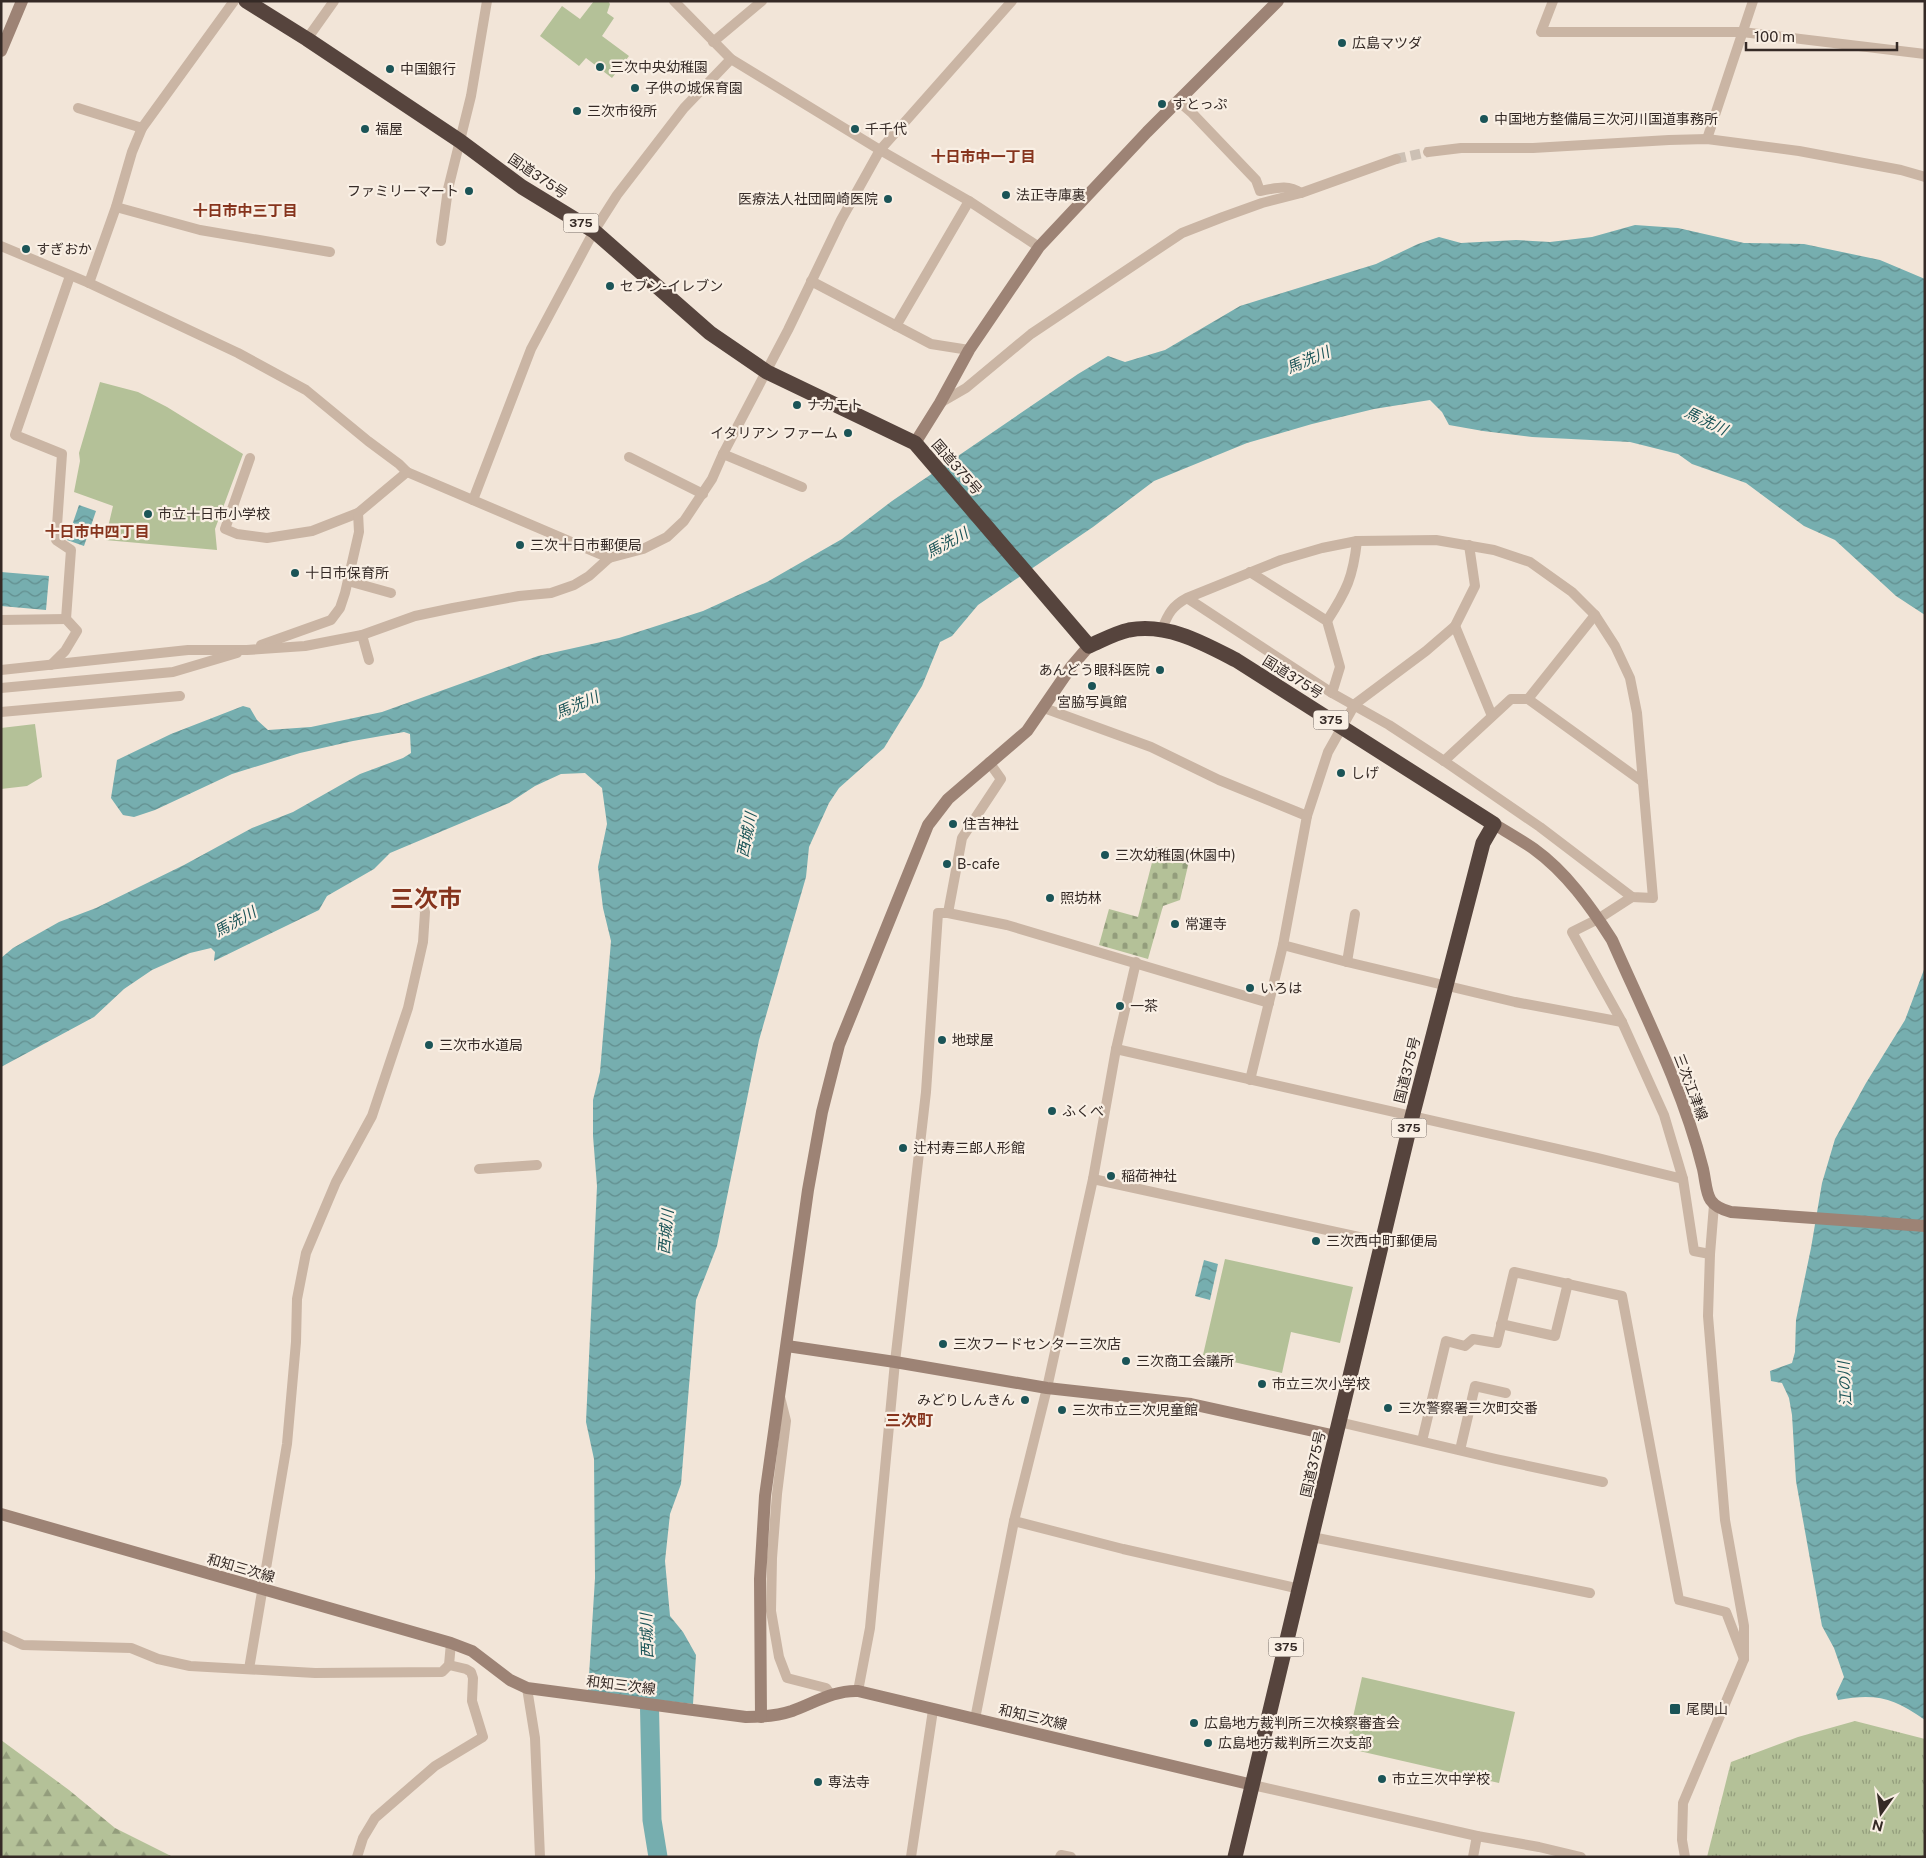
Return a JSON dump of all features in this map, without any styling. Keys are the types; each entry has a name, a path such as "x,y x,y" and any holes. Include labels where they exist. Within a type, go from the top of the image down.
{"highway":[{"name":"国道375号","path":"246,1 460,142 522,187 594,231 710,333 767,372 914,443 928,457 1088,646 1128,630 1162,629 1198,640 1236,660 1494,824 1483,843 1412,1117 1234,1857"}],"street":[{"path":"1,51 22,1"},
{"path":"89,283 116,207 132,152 142,128 234,1"},
{"path":"306,39 334,1"},
{"path":"441,241 448,189 470,96 487,1"},
{"path":"674,1 731,59 880,150 969,201 1039,247"},
{"path":"713,42 762,1"},
{"path":"1,670 188,650 305,646 362,635 415,616 519,596 551,593 589,576 609,558 643,549 667,537 684,521 712,479 723,454 767,372 841,220 880,150 1012,1"},
{"path":"914,443 940,403 969,350 1039,247 1178,101 1278,1"},
{"path":"1553,1 1541,32 1742,32 1925,54"},
{"path":"1707,139 1753,1"},
{"path":"473,500 532,349 594,231 617,195 684,108 731,59"},
{"path":"1178,101 1192,113 1256,180 1260,190 1283,186 1294,188 1301,193"},
{"path":"78,108 142,128"},
{"path":"1428,152 1461,148 1533,148 1707,139 1800,151 1901,170 1925,177"},
{"path":"940,403 966,388 1031,334 1182,233 1262,203 1301,193 1396,159"},
{"path":"896,326 969,201"},
{"path":"116,207 200,230 330,252"},
{"path":"1,246 89,283 238,353 306,390 407,472 609,558"},
{"path":"51,665 65,651 77,631 66,619 71,550 56,540 62,454 15,435 70,276"},
{"path":"811,281 931,344 969,350"},
{"path":"723,454 802,487"},
{"path":"629,457 703,494"},
{"path":"250,458 225,529 237,534 267,538 312,531 358,513 407,472"},
{"path":"1,688 172,672 251,649 332,620 340,608 348,581 359,532 358,513"},
{"path":"1162,629 1168,612 1187,598 1250,572 1322,548 1357,541 1436,540 1494,550 1530,562 1572,592 1595,615 1615,646 1630,678 1637,713 1653,898 1632,897 1540,827 1444,761 1355,704 1332,693 1187,598"},
{"path":"1327,621 1344,594 1354,568 1357,541"},
{"path":"1250,1080 1283,945 1308,816 1328,752 1355,704 1426,651 1455,626 1475,586 1469,545"},
{"path":"1250,572 1327,621 1340,667 1332,693"},
{"path":"348,581 391,593"},
{"path":"1528,699 1595,615"},
{"path":"1,620 66,619"},
{"path":"1455,626 1492,716"},
{"path":"362,635 369,660"},
{"path":"761,1718 761,1569 765,1496 808,1190 822,1112 839,1045 928,825 948,799 1027,731 1070,667 1088,646"},
{"path":"1,712 180,696"},
{"path":"1444,761 1511,699 1528,699 1643,782"},
{"path":"1044,708 1151,747 1219,780 1308,816"},
{"path":"948,913 962,838 1001,778 990,762"},
{"name":"三次江津線","path":"1494,824 1549,861 1571,884 1612,940 1678,1088 1693,1132 1707,1190 1714,1205"},
{"path":"1632,897 1598,919 1572,932 1622,1022 1664,1115 1682,1179 1694,1251 1710,1254"},
{"path":"249,1670 264,1590 287,1444 298,1299 306,1253 336,1182 372,1116 408,1008 423,942 425,912 423,905"},
{"path":"858,1691 870,1628 895,1362 926,1092 938,913 948,913 1007,925 1269,1003"},
{"path":"1347,962 1355,914"},
{"path":"1283,945 1515,1002 1622,1022"},
{"path":"975,1719 1014,1521 1047,1388 1093,1179 1116,1049 1136,962"},
{"path":"1116,1049 1578,1153 1682,1179"},
{"path":"478,1169 537,1165"},
{"path":"1093,1179 1382,1242"},
{"path":"1685,1857 1682,1840 1683,1803 1744,1659 1744,1626 1724,1510 1708,1316 1714,1205 1720,1209 1738,1213 1925,1226"},
{"path":"1422,1441 1446,1341 1465,1346 1473,1339 1497,1343 1514,1272 1622,1296 1679,1600 1726,1612 1744,1659"},
{"path":"1501,1324 1554,1336 1568,1283"},
{"path":"787,1346 1047,1388 1191,1404 1422,1441 1602,1482"},
{"path":"1460,1450 1475,1386 1506,1392"},
{"path":"780,1393 786,1421 772,1558 771,1612 779,1657 787,1678 826,1688 831,1695"},
{"name":"和知三次線","path":"1,1514 451,1643 472,1651 510,1680 527,1688 761,1718 792,1711 831,1695 846,1691 858,1691 1253,1784"},
{"path":"1014,1521 1123,1549 1300,1589"},
{"path":"1312,1537 1590,1593"},
{"path":"1,1635 23,1645 131,1648 158,1659 190,1666 315,1673 442,1672 449,1665 451,1643"},
{"path":"357,1857 363,1838 376,1818 436,1766 483,1737 472,1701 473,1678 471,1672 449,1665"},
{"path":"527,1688 535,1738 540,1857"},
{"path":"911,1857 933,1710"},
{"path":"1253,1784 1538,1852 1581,1857"},
{"path":"1473,1857 1477,1836"},
{"path":"1060,1857 1061,1855 1071,1857"}],"green space":[{"path":"594,1 608,1 610,4 607,13 614,18 602,36 629,56 612,78 586,58 579,66 540,36 562,6 580,19"},
{"path":"100,382 138,392 167,407 243,454 215,529 217,550 105,540 113,506 74,492 80,461 79,453"},
{"path":"35,724 42,777 27,786 1,789 1,728"},
{"path":"1156,847 1190,857 1180,900 1163,906 1148,959 1099,945 1109,909 1138,917"},
{"path":"1225,1259 1353,1287 1340,1343 1291,1332 1282,1373 1203,1355"},
{"path":"1362,1677 1515,1712 1499,1783 1346,1748"},
{"path":"1855,1721 1925,1739 1925,1857 1707,1857 1731,1762 1798,1737"},
{"path":"1,1740 69,1790 115,1828 173,1857 1,1857"}],"water":[{"name":"馬洗川","path":"1635,225 1678,228 1744,243 1804,244 1880,260 1925,279 1925,615 1896,596 1835,540 1804,526 1746,483 1692,464 1678,454 1630,442 1532,437 1449,425 1442,412 1430,400 1374,409 1312,424 1247,443 1154,481 1093,527 978,605 952,636 940,642 922,686 884,748 839,788 829,803 809,847 806,877 759,1040 717,1246 696,1300 681,1484 670,1514 665,1561 670,1616 683,1632 696,1655 693,1704 588,1692 595,1578 594,1459 586,1422 597,1186 593,1136 593,1100 600,1072 611,941 603,908 598,867 607,824 602,788 585,773 561,774 535,786 509,803 390,853 374,869 327,896 319,910 214,961 215,952 211,948 190,953 152,970 124,989 94,1017 1,1067 1,958 13,948 59,922 96,908 184,865 252,828 293,812 360,774 403,758 411,753 410,734 404,732 300,753 232,774 155,810 134,817 123,815 111,798 117,760 171,734 243,706 250,708 257,720 268,730 311,727 382,712 538,656 619,638 703,611 767,582 842,539 892,501 1078,374 1108,356 1125,362 1165,350 1240,306 1376,264 1418,244 1439,237 1461,243 1516,240 1550,242 1592,237"},
{"path":"79,505 96,511 84,546 67,540"},
{"path":"1,572 49,576 46,610 1,606"},
{"name":"江の川","path":"1925,967 1925,1720 1904,1707 1884,1699 1863,1697 1838,1700 1836,1694 1844,1677 1834,1648 1822,1626 1796,1481 1792,1415 1789,1398 1782,1383 1771,1381 1770,1371 1792,1363 1795,1352 1796,1320 1822,1183 1835,1139 1866,1083 1905,1020"},
{"path":"1204,1260 1218,1264 1210,1300 1195,1296"}],"waterway":[{"name":"西城川","path":"649,1685 652,1820 658,1857"}],"tunnel":[{"path":"1396,159 1428,152"}],"place":[{"name":"広島マツダ","path":"1342,43"},
{"name":"三次中央幼稚園","path":"600,67"},
{"name":"中国銀行","path":"390,69"},
{"name":"子供の城保育園","path":"635,88"},
{"name":"すとっぷ","path":"1162,104"},
{"name":"三次市役所","path":"577,111"},
{"name":"中国地方整備局三次河川国道事務所","path":"1484,119"},
{"name":"福屋","path":"365,129"},
{"name":"千千代","path":"855,129"},
{"name":"ファミリーマート","path":"469,191"},
{"name":"法正寺庫裏","path":"1006,195"},
{"name":"医療法人社団岡崎医院","path":"888,199"},
{"name":"すぎおか","path":"26,249"},
{"name":"セブン-イレブン","path":"610,286"},
{"name":"ナカモト","path":"797,405"},
{"name":"イタリアン ファーム","path":"848,433"},
{"name":"市立十日市小学校","path":"148,514"},
{"name":"三次十日市郵便局","path":"520,545"},
{"name":"十日市保育所","path":"295,573"},
{"name":"あんどう眼科医院","path":"1160,670"},
{"name":"宮脇写眞館","path":"1092,686"},
{"name":"しげ","path":"1341,773"},
{"name":"住吉神社","path":"953,824"},
{"name":"三次幼稚園(休園中)","path":"1105,855"},
{"name":"B-cafe","path":"947,864"},
{"name":"照坊林","path":"1050,898"},
{"name":"常運寺","path":"1175,924"},
{"name":"いろは","path":"1250,988"},
{"name":"一茶","path":"1120,1006"},
{"name":"地球屋","path":"942,1040"},
{"name":"三次市水道局","path":"429,1045"},
{"name":"ふくべ","path":"1052,1111"},
{"name":"辻村寿三郎人形館","path":"903,1148"},
{"name":"稲荷神社","path":"1111,1176"},
{"name":"三次西中町郵便局","path":"1316,1241"},
{"name":"三次フードセンター三次店","path":"943,1344"},
{"name":"三次商工会議所","path":"1126,1361"},
{"name":"市立三次小学校","path":"1262,1384"},
{"name":"みどりしんきん","path":"1025,1400"},
{"name":"三次警察署三次町交番","path":"1388,1408"},
{"name":"三次市立三次児童館","path":"1062,1410"},
{"name":"尾関山","path":"1675,1709"},
{"name":"広島地方裁判所三次検察審査会","path":"1194,1723"},
{"name":"広島地方裁判所三次支部","path":"1208,1743"},
{"name":"市立三次中学校","path":"1382,1779"},
{"name":"専法寺","path":"818,1782"}],"district":[{"name":"十日市中一丁目","path":"983,157"},
{"name":"十日市中三丁目","path":"245,211"},
{"name":"十日市中四丁目","path":"97,532"},
{"name":"三次市","path":"426,899"},
{"name":"三次町","path":"909,1420"}]}
